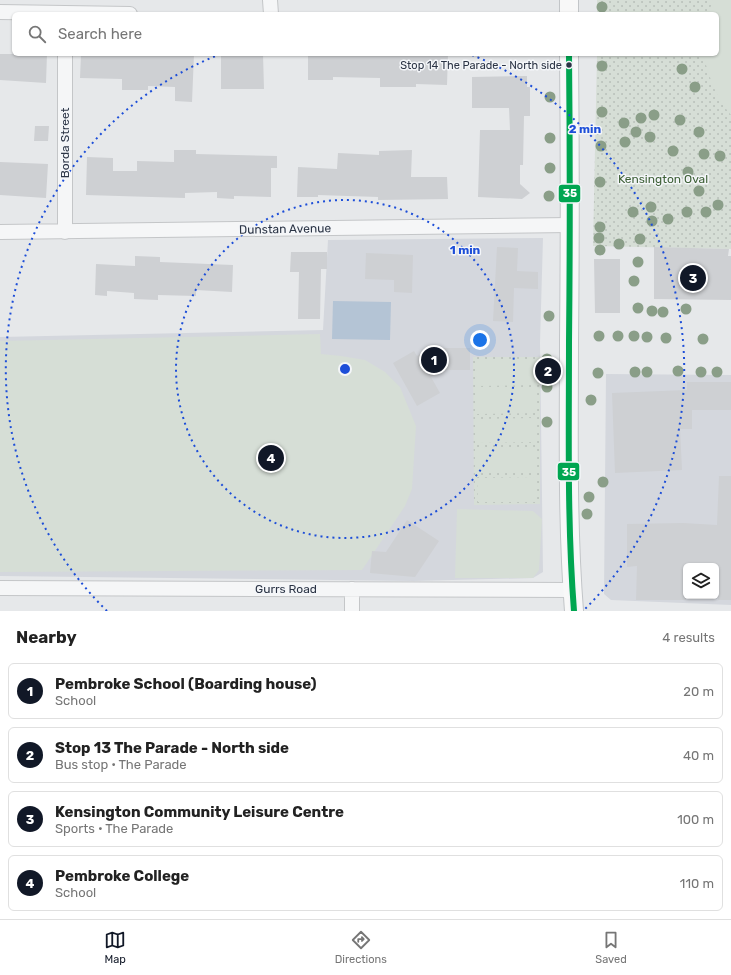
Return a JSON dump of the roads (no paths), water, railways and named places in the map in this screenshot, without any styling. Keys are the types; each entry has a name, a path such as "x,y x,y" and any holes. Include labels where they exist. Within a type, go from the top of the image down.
{"main road":[{"path":"569,0 569,12"},
{"path":"570,56 570,225 567,458 568,519 574,611"}],"street":[{"path":"270,0 271,12"},
{"path":"0,12 12,12"},
{"name":"Borda Street","path":"65,56 65,232"},
{"name":"Dunstan Avenue","path":"0,232 570,225"},
{"name":"Gurrs Road","path":"0,588 572,590"},
{"path":"352,589 352,611"}],"water":[{"path":"333,301 391,302 390,340 332,339"}],"place":[{"name":"Stop 14 The Parade - North side","path":"569,65"},
{"name":"Kensington Community Leisure Centre","path":"693,278"},
{"name":"Pembroke School (Boarding house)","path":"434,360"},
{"name":"Stop 13 The Parade - North side","path":"548,371"},
{"name":"Pembroke College","path":"271,458"}],"park label":[{"name":"Kensington Oval","path":"663,179"}]}
